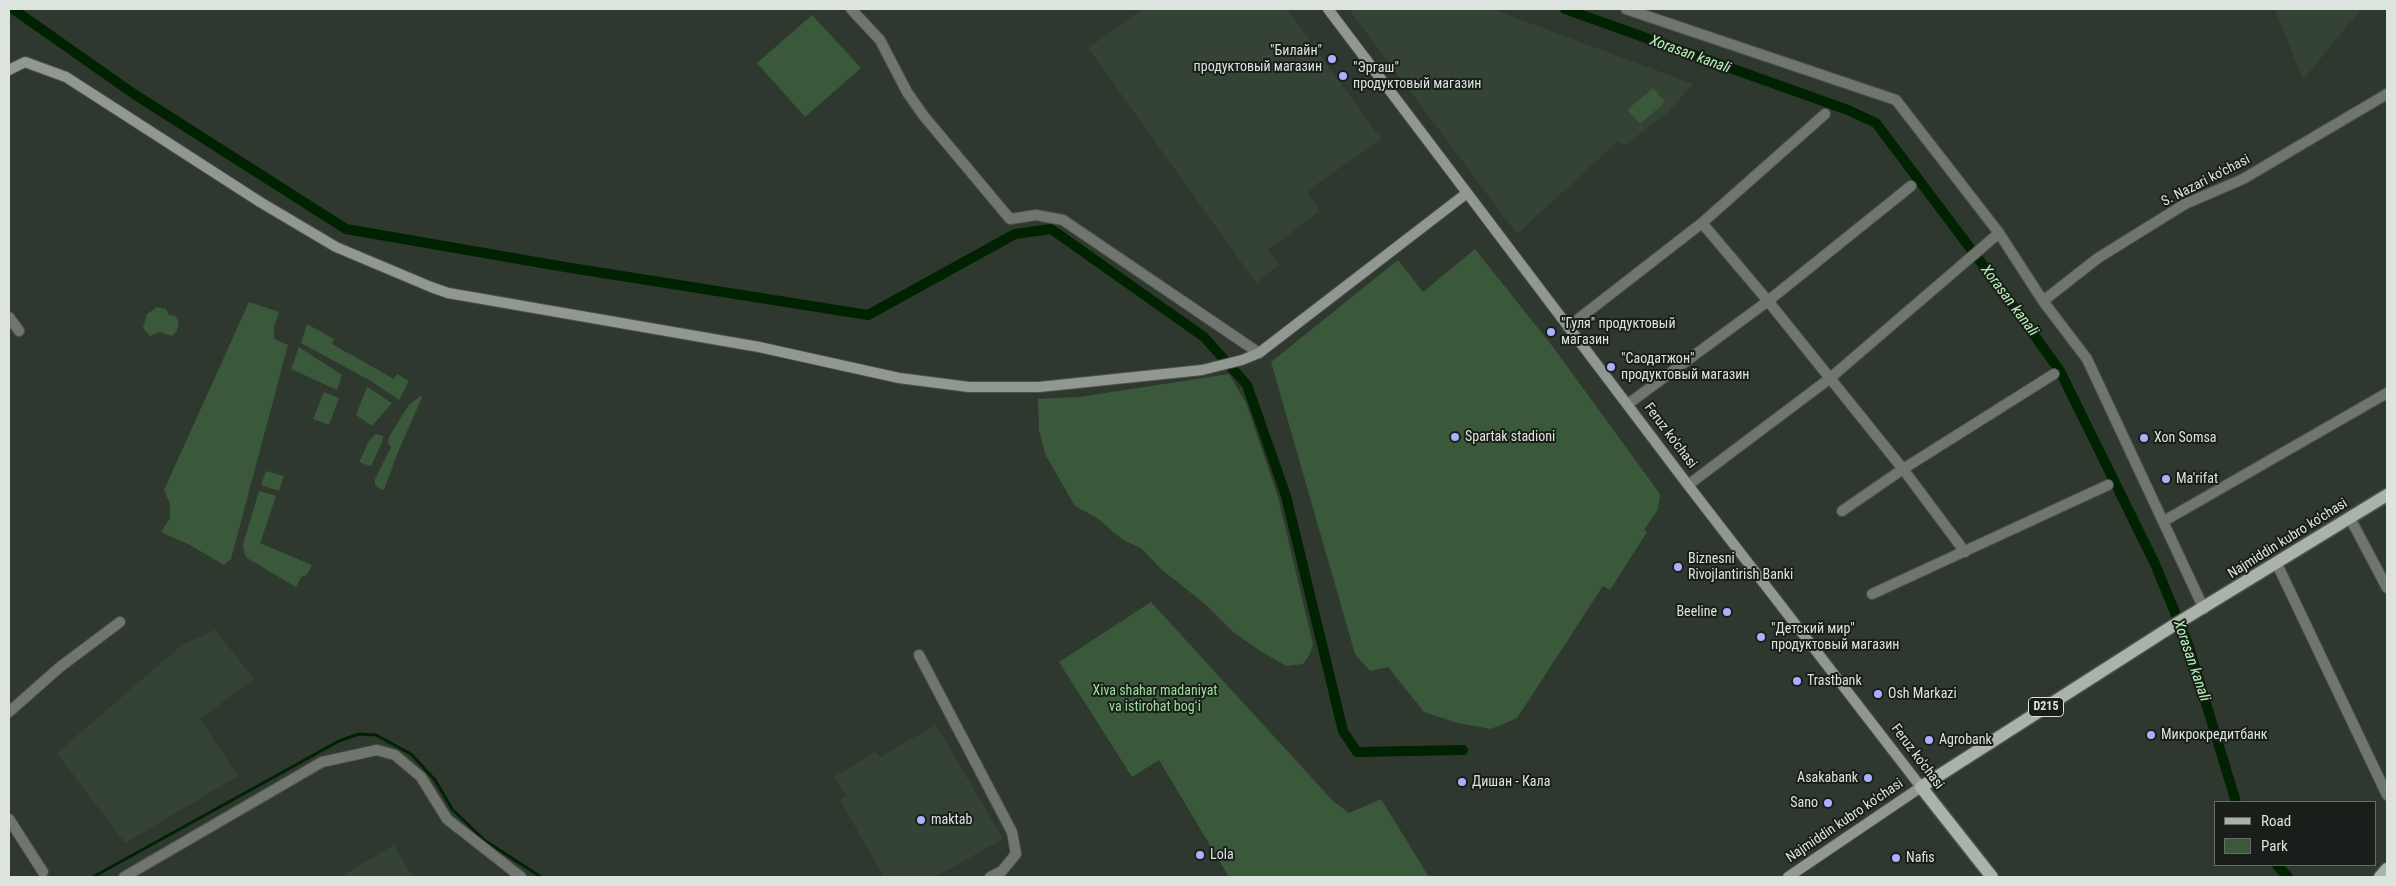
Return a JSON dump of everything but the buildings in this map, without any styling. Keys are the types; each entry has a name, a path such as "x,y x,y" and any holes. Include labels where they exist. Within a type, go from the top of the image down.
{"main road":[{"name":"Feruz ko'chasi","path":"1328,9 1688,485 1992,877"},
{"path":"9,70 25,62 66,77 260,202 336,246 448,293 759,347 899,378 969,387 1039,387 1204,369 1242,360 1259,353 1467,193"},
{"name":"Najmiddin kubro ko'chasi","path":"1788,877 1921,787 2171,627 2387,495"},
{"path":"2380,877 2387,869"}],"street":[{"path":"851,9 880,40 907,92 923,115 1010,219 1036,215 1063,220 1259,353"},
{"path":"1626,9 1896,100 1998,233 2043,301 2087,359 2204,608"},
{"name":"S. Nazari ko'chasi","path":"2043,301 2098,258 2186,204 2243,179 2387,94"},
{"path":"1568,327 1702,224 1825,114"},
{"path":"1628,404 1768,301 1911,186"},
{"path":"1702,224 1768,301 1903,469 1965,552"},
{"path":"1688,485 1829,379 1998,233"},
{"path":"9,317 19,332"},
{"path":"1842,511 1903,469 2054,374"},
{"path":"2164,521 2387,394"},
{"path":"1872,594 2108,485"},
{"path":"2350,518 2387,588"},
{"path":"2276,562 2387,795"},
{"path":"9,712 60,667 120,622"},
{"path":"919,655 1012,832 1016,854 1002,871 990,877"},
{"path":"124,877 322,762 377,750 395,755 421,776 447,819 520,877"},
{"path":"9,819 43,872"}],"shaded area":[{"path":"1143,9 1287,9 1381,139 1307,191 1320,211 1268,250 1279,265 1256,283 1088,48"},
{"path":"1354,9 1492,9 1693,84 1668,112 1624,146 1618,141 1517,234 1351,12"},
{"path":"2275,9 2361,9 2303,80"},
{"path":"215,630 254,679 200,719 238,776 125,843 57,753 182,645"},
{"name":"maktab","path":"936,725 1003,839 935,877 884,877 840,800 846,795 834,777 875,752 880,757"},
{"path":"394,845 413,877 340,877"}],"green space":[{"path":"812,15 861,68 805,117 757,63"},
{"path":"1653,88 1665,102 1640,124 1627,110"},
{"name":"Spartak stadioni","path":"1475,249 1553,347 1660,494 1658,509 1644,530 1647,532 1610,590 1603,586 1517,718 1491,729 1458,723 1424,712 1388,667 1370,671 1355,654 1271,362 1398,260 1423,292"},
{"path":"249,302 279,312 274,327 274,339 288,345 231,559 224,565 190,545 161,532 170,518 170,504 164,490"},
{"path":"157,307 166,309 169,315 175,316 179,322 177,331 172,336 160,332 150,336 143,328 147,314"},
{"path":"307,324 334,339 332,344 394,379 397,374 409,381 399,400 371,381 301,343"},
{"path":"299,347 342,375 337,390 291,369"},
{"path":"1229,374 1246,403 1278,497 1313,644 1310,654 1303,664 1286,666 1233,632 1205,604 1161,569 1141,548 1123,540 1097,518 1075,506 1046,456 1039,430 1038,399 1079,397"},
{"path":"367,387 392,403 372,426 356,415"},
{"path":"324,392 339,398 329,425 313,419"},
{"path":"420,396 422,397 384,490 380,489 375,485 375,479 391,447 388,444 389,437 408,406"},
{"path":"376,434 383,436 383,440 372,464 370,466 359,462 369,441"},
{"path":"266,471 284,476 279,491 261,485"},
{"path":"259,491 276,496 260,543 312,565 307,575 301,577 296,587 247,558 244,552 243,544"},
{"name":"Xiva shahar madaniyat va istirohat bogʻi","path":"1151,602 1333,801 1349,813 1381,799 1429,877 1229,877 1159,760 1132,777 1059,662"}],"waterway":[{"path":"13,9 134,94 346,229 565,267 868,315 1015,234 1051,229 1204,337 1247,385 1286,496 1343,731 1357,752 1463,750"},
{"name":"Xorasan kanali","path":"1565,9 1848,110 1876,123 2060,371 2155,564 2188,644 2236,801"},
{"path":"93,877 339,741 359,734 376,735 411,754 435,780 452,809 484,840 541,877"},
{"name":"Xorasan kanali","path":"2278,866 2288,877"}],"place":[{"name":"\"Билайн\" продуктовый магазин","path":"1332,59"},
{"name":"\"Эргаш\" продуктовый магазин","path":"1343,76"},
{"name":"\"Гуля\" продуктовый магазин","path":"1551,332"},
{"name":"\"Саодатжон\" продуктовый магазин","path":"1611,367"},
{"name":"Spartak stadioni","path":"1455,437"},
{"name":"Xon Somsa","path":"2144,438"},
{"name":"Ma'rifat","path":"2166,479"},
{"name":"Biznesni Rivojlantirish Banki","path":"1678,567"},
{"name":"Beeline","path":"1727,612"},
{"name":"\"Детский мир\" продуктовый магазин","path":"1761,637"},
{"name":"Trastbank","path":"1797,681"},
{"name":"Osh Markazi","path":"1878,694"},
{"name":"Микрокредитбанк","path":"2151,735"},
{"name":"Agrobank","path":"1929,740"},
{"name":"Asakabank","path":"1868,778"},
{"name":"Дишан - Кала","path":"1462,782"},
{"name":"Sano","path":"1828,803"},
{"name":"maktab","path":"921,820"},
{"name":"Lola","path":"1200,855"},
{"name":"Nafis","path":"1896,858"}]}
